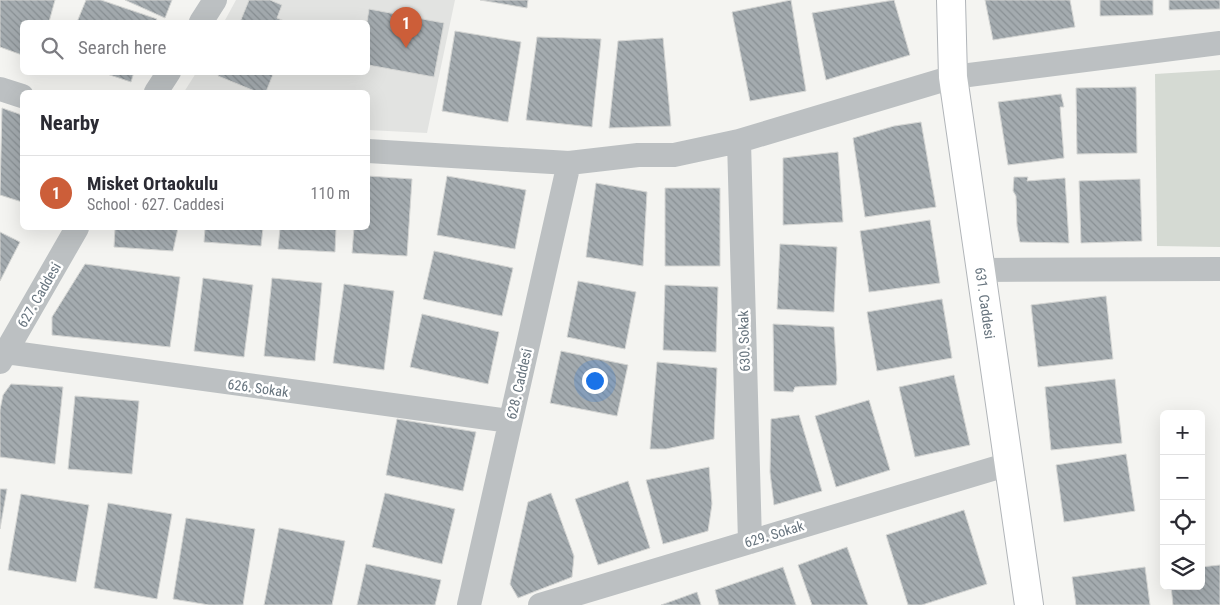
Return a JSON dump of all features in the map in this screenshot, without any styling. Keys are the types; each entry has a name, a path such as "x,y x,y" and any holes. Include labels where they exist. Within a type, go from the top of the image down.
{"street":[{"path":"202,20 215,0"},
{"name":"631. Caddesi","path":"951,0 953,77 1029,605"},
{"path":"370,151 569,162 638,155 674,155 739,141 953,77 1220,43"},
{"path":"157,90 167,75"},
{"path":"0,90 20,95"},
{"name":"630. Sokak","path":"739,141 750,542"},
{"name":"628. Caddesi","path":"469,605 569,162"},
{"name":"627. Caddesi","path":"2,356 76,230"},
{"path":"980,270 1220,269"},
{"name":"626. Sokak","path":"2,356 510,422"},
{"name":"629. Sokak","path":"540,605 1009,464"}],"shaded area":[{"path":"236,0 455,0 427,133 370,130 370,90 185,90 195,75 370,75 370,20 225,20"},
{"path":"1220,70 1220,247 1157,246 1155,74"}],"building":[{"path":"0,0 55,0 50,20 20,20 20,54 0,47"},
{"path":"86,0 101,0 157,19 156,20 78,20"},
{"path":"125,0 172,0 165,18"},
{"path":"249,0 270,0 282,5 277,18 282,20 241,20"},
{"path":"480,0 528,0 527,8"},
{"path":"791,0 806,91 750,101 732,12"},
{"path":"894,0 910,55 826,80 812,13"},
{"path":"985,0 1070,0 1075,27 993,40"},
{"path":"1100,0 1153,0 1153,15 1100,16"},
{"path":"1169,0 1220,0 1220,9 1169,10"},
{"path":"369,9 444,23 434,77 370,65 370,20 367,20"},
{"path":"455,31 521,42 508,122 442,111"},
{"path":"537,37 601,39 592,127 526,120"},
{"path":"663,38 671,126 609,128 618,41"},
{"path":"110,75 133,75 131,82"},
{"path":"273,75 267,90 252,90 218,76"},
{"path":"1136,87 1137,153 1077,154 1076,88"},
{"path":"1061,94 1064,107 1060,107 1064,158 1008,165 998,102"},
{"path":"2,108 20,114 20,201 0,195"},
{"path":"921,122 936,207 865,217 853,138 894,126"},
{"path":"838,152 843,222 783,225 783,158"},
{"path":"370,176 412,179 407,256 352,253 354,230 370,230"},
{"path":"447,176 526,190 515,249 437,235"},
{"path":"1014,177 1028,177 1027,181 1065,178 1069,243 1020,242 1017,226 1016,196 1013,191"},
{"path":"1140,179 1142,241 1081,243 1079,181"},
{"path":"596,183 647,192 643,266 586,257"},
{"path":"665,188 720,188 720,266 665,266"},
{"path":"930,220 940,283 869,292 860,231"},
{"path":"115,230 178,230 173,251 114,247"},
{"path":"205,230 263,230 261,246 204,242"},
{"path":"280,230 336,230 335,252 278,249"},
{"path":"0,232 20,242 0,281"},
{"path":"780,244 837,247 834,312 777,309"},
{"path":"434,251 513,268 502,316 423,299"},
{"path":"85,264 180,277 170,347 52,335 52,317"},
{"path":"203,278 253,285 244,357 194,351"},
{"path":"272,278 322,283 315,361 264,356"},
{"path":"578,281 636,292 625,349 567,337"},
{"path":"344,284 394,291 384,370 333,363"},
{"path":"665,285 718,287 716,352 663,350"},
{"path":"1106,296 1113,359 1038,367 1031,305"},
{"path":"942,299 952,358 877,371 867,312"},
{"path":"422,314 499,332 488,384 410,367"},
{"path":"773,324 834,327 836,385 795,387 793,392 774,391"},
{"path":"561,351 628,365 617,416 550,403"},
{"path":"657,362 717,368 714,439 666,449 650,449"},
{"path":"954,375 970,445 915,457 899,387"},
{"path":"1115,379 1122,443 1051,450 1045,387"},
{"path":"11,384 63,387 55,464 0,457 0,410 3,395"},
{"path":"75,396 139,401 132,474 68,469"},
{"path":"869,400 890,470 836,487 815,416"},
{"path":"799,415 822,491 774,505 770,472 771,419"},
{"path":"397,419 476,432 463,491 386,475"},
{"path":"1126,454 1135,511 1064,522 1056,465"},
{"path":"709,467 712,504 708,531 663,544 646,480"},
{"path":"628,481 650,548 598,565 575,499"},
{"path":"0,489 7,489 0,529"},
{"path":"385,493 455,509 442,564 372,547"},
{"path":"551,493 574,556 572,577 518,598 510,584 528,502"},
{"path":"21,494 89,505 76,582 8,570"},
{"path":"108,503 172,514 157,599 94,588"},
{"path":"964,510 987,584 922,605 908,605 886,535"},
{"path":"186,518 255,529 243,605 209,605 173,599"},
{"path":"279,528 345,541 332,605 264,605"},
{"path":"847,547 868,605 812,605 798,565"},
{"path":"366,564 441,580 435,605 357,605"},
{"path":"1220,565 1220,605 1173,605 1171,590 1205,590 1205,567"},
{"path":"783,567 796,605 719,605 715,590"},
{"path":"1145,567 1150,605 1076,605 1072,577"},
{"path":"697,592 701,605 661,605"}],"place":[{"name":"Misket Ortaokulu","path":"406,48"}]}
